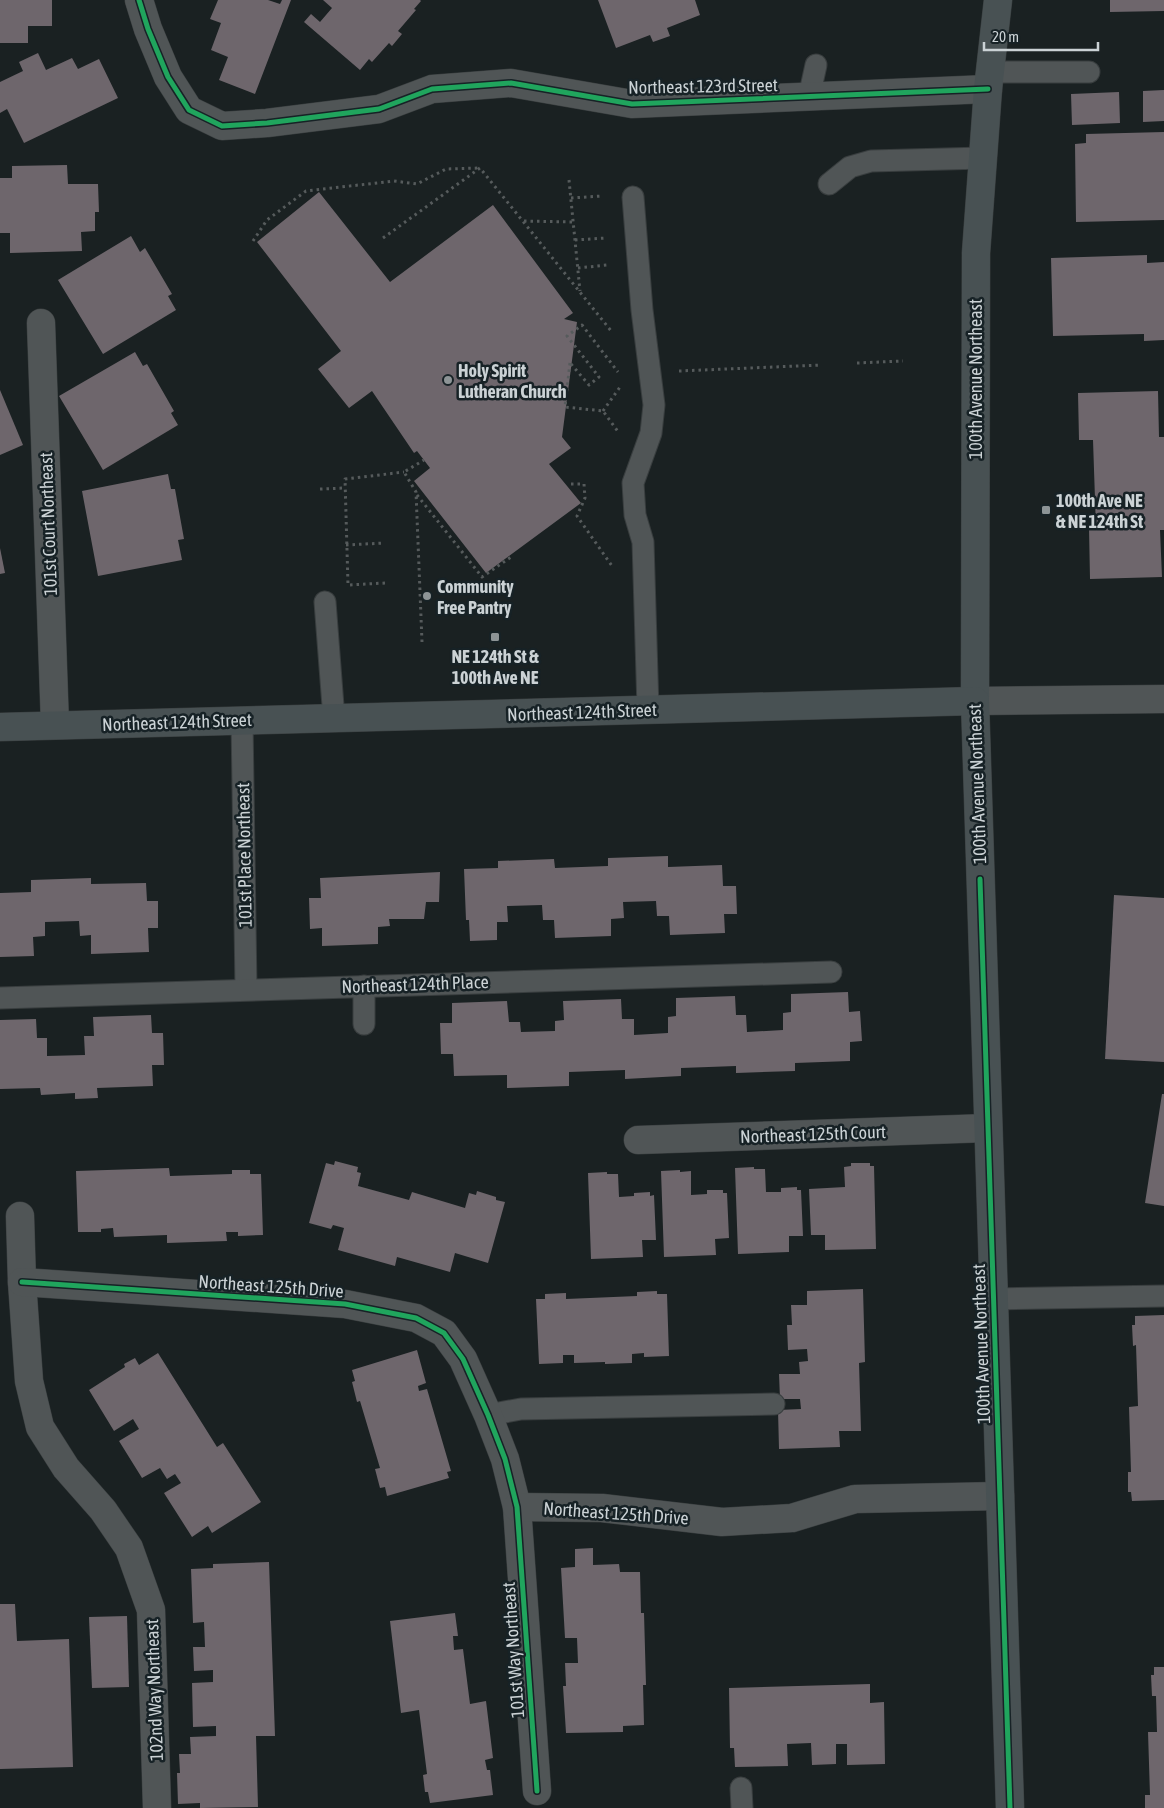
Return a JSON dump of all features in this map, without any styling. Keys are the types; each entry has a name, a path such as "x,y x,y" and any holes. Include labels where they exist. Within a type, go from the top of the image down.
{"main road":[{"name":"100th Avenue Northeast","path":"998,0 989,80 976,254 975,701 1010,1808"},
{"name":"Northeast 124th Street","path":"0,727 975,701"}],"street":[{"name":"Northeast 123rd Street","path":"139,0 148,29 168,77 189,110 222,126 267,123 379,109 432,89 511,83 632,104 809,97 989,80"},
{"name":"101st Court Northeast","path":"41,323 55,725"},
{"name":"Northeast 124th Street","path":"975,701 1164,699"},
{"name":"Northeast 125th Court","path":"638,1140 988,1128"},
{"name":"102nd Way Northeast","path":"20,1216 28,1381 40,1427 66,1468 103,1510 129,1548 151,1610 157,1808"},
{"name":"Northeast 125th Drive","path":"22,1282 345,1304 416,1318 444,1333 462,1359 488,1415 505,1459 516,1507 602,1508 722,1522 792,1518 855,1499 1000,1496"},
{"name":"101st Way Northeast","path":"516,1507 537,1791"}],"lane":[{"path":"809,97 816,65"},
{"path":"989,80 1089,72"},
{"path":"829,184 850,167 871,161 983,158"},
{"path":"633,198 642,310 654,405 651,433 632,483 634,515 643,542 648,710"},
{"path":"325,602 334,718"},
{"name":"101st Place Northeast","path":"242,720 246,989"},
{"name":"Northeast 124th Place","path":"0,998 831,972"},
{"path":"364,986 364,1024"},
{"path":"993,1299 1164,1296"},
{"path":"488,1415 521,1409 774,1404"}],"path":[{"path":"480,168 616,336"},
{"path":"383,238 480,168"},
{"path":"253,241 267,220 306,191 394,181 417,184 446,169 480,168"},
{"path":"569,180 580,292"},
{"path":"571,198 608,195"},
{"path":"523,221 573,222"},
{"path":"575,240 612,237"},
{"path":"578,268 616,264"},
{"path":"622,374 616,371 582,325 567,336 600,377 589,385 570,363 565,407 603,411 623,383"},
{"path":"857,363 903,361"},
{"path":"671,371 821,365"},
{"path":"385,583 348,585 345,479 404,472 424,460"},
{"path":"404,472 416,494 482,577 510,556"},
{"path":"571,484 584,484 585,498 577,516 614,569"},
{"path":"320,488 345,488"},
{"path":"416,494 422,642"},
{"path":"346,545 384,543"}],"building":[{"path":"0,0 52,0 52,26 28,26 28,43 0,43"},
{"path":"218,0 268,0 280,4 282,0 291,0 255,94 219,80 228,57 211,50 221,23 210,19"},
{"path":"323,0 421,1 414,9 416,10 398,31 402,34 392,46 389,43 372,62 369,59 360,70 304,22 311,14 320,22 332,8"},
{"path":"598,0 695,0 700,15 667,28 670,36 653,42 650,35 616,48"},
{"path":"1110,0 1164,0 1164,11 1110,12"},
{"path":"38,53 46,70 72,58 78,69 99,59 118,98 24,143 7,109 0,113 0,82 23,71 19,62"},
{"path":"1164,90 1164,121 1143,122 1143,91"},
{"path":"1119,92 1120,123 1072,125 1071,94"},
{"path":"1164,132 1164,220 1076,222 1075,144 1086,143 1086,134"},
{"path":"67,165 68,184 98,184 99,212 95,212 95,231 81,232 82,251 10,253 10,233 0,233 0,178 12,178 12,166"},
{"name":"Holy Spirit Lutheran Church","path":"319,192 390,282 493,205 573,313 564,319 577,322 562,437 571,448 549,464 581,503 486,573 414,481 430,468 417,451 414,453 372,391 349,408 318,369 341,351 257,242"},
{"path":"131,236 140,252 145,248 172,294 168,296 176,310 103,354 58,280"},
{"path":"1147,255 1147,263 1164,262 1164,340 1144,341 1144,334 1053,336 1051,258"},
{"path":"135,352 143,366 147,364 174,411 171,413 178,425 103,470 59,396"},
{"path":"0,390 23,445 0,455"},
{"path":"1158,391 1159,437 1164,437 1164,530 1160,530 1162,577 1090,579 1089,528 1096,529 1093,440 1079,440 1078,393"},
{"path":"168,474 171,489 175,489 184,539 178,540 182,560 98,576 82,491"},
{"path":"0,548 5,573 0,574"},
{"path":"668,856 668,867 722,865 723,886 736,886 737,914 724,914 725,933 670,935 669,916 657,916 656,901 623,902 624,918 611,919 611,936 555,938 554,920 543,920 542,905 507,906 508,922 497,922 497,940 470,941 469,920 466,920 464,869 498,868 498,861 554,859 555,868 608,866 608,858"},
{"path":"440,872 439,902 426,902 424,919 389,919 390,926 378,927 378,944 322,946 322,928 310,929 309,898 321,898 320,878"},
{"path":"91,878 91,884 146,883 147,901 158,901 158,928 148,928 149,952 91,954 91,935 80,936 79,921 45,922 45,936 33,937 34,956 0,957 0,893 31,892 31,880"},
{"path":"1114,895 1164,898 1164,1062 1105,1059"},
{"path":"848,992 849,1012 860,1011 862,1041 850,1042 850,1061 795,1063 795,1071 736,1073 736,1066 681,1068 681,1076 625,1079 625,1070 569,1072 569,1086 507,1088 507,1075 454,1076 453,1054 441,1054 440,1023 452,1023 452,1003 507,1001 509,1022 520,1022 521,1032 555,1031 555,1021 564,1020 563,1001 621,999 622,1019 634,1019 634,1035 668,1033 668,1017 676,1016 676,998 735,996 736,1015 746,1015 747,1032 783,1030 783,1013 791,1012 791,994"},
{"path":"151,1015 152,1033 163,1033 164,1065 152,1065 153,1086 97,1088 98,1098 75,1099 75,1093 41,1095 40,1088 0,1089 0,1020 36,1019 37,1038 47,1038 47,1056 85,1055 84,1036 94,1036 93,1017"},
{"path":"1162,1094 1164,1094 1164,1206 1145,1203"},
{"path":"335,1161 358,1167 357,1172 361,1173 358,1186 409,1200 412,1192 465,1208 469,1193 476,1195 477,1191 505,1202 488,1263 455,1253 450,1272 397,1257 395,1266 338,1250 344,1228 333,1225 331,1229 309,1223 326,1163 334,1165"},
{"path":"851,1163 870,1163 870,1166 874,1166 876,1249 825,1250 825,1235 811,1235 809,1189 845,1187 844,1167 851,1166"},
{"path":"754,1167 754,1169 765,1169 766,1192 781,1192 781,1188 797,1187 797,1190 801,1190 803,1236 789,1236 789,1252 738,1254 735,1168"},
{"path":"169,1168 170,1176 232,1174 232,1170 250,1170 250,1174 261,1174 263,1235 238,1236 238,1232 226,1232 227,1241 167,1243 167,1235 114,1237 113,1228 101,1229 101,1232 78,1232 76,1171"},
{"path":"680,1170 680,1172 691,1171 691,1195 707,1194 707,1190 723,1190 723,1193 727,1193 729,1238 715,1239 716,1255 664,1257 661,1171"},
{"path":"607,1172 607,1174 618,1174 619,1197 634,1196 634,1193 650,1192 650,1196 654,1195 656,1240 642,1240 643,1257 591,1259 588,1173"},
{"path":"863,1289 865,1362 859,1363 861,1431 839,1431 840,1447 779,1449 778,1410 801,1409 800,1399 780,1399 779,1374 800,1374 799,1362 808,1361 807,1349 788,1350 787,1325 792,1325 791,1305 807,1305 807,1291"},
{"path":"657,1291 657,1294 667,1294 669,1356 644,1357 644,1353 632,1354 632,1363 605,1364 605,1362 574,1363 574,1355 563,1355 563,1363 539,1364 536,1299 545,1299 545,1294 566,1293 566,1299 637,1296 637,1292"},
{"path":"1164,1315 1164,1500 1132,1501 1131,1492 1128,1492 1128,1472 1131,1472 1129,1407 1138,1406 1136,1345 1133,1346 1132,1325 1135,1325 1135,1316"},
{"path":"417,1350 426,1383 418,1386 419,1391 427,1389 451,1471 447,1472 449,1478 387,1496 385,1487 380,1488 375,1469 380,1468 360,1401 357,1402 352,1382 355,1381 352,1370"},
{"path":"158,1353 217,1447 223,1443 261,1502 212,1533 208,1526 192,1537 164,1493 181,1483 175,1474 167,1479 160,1468 142,1478 119,1441 139,1429 133,1419 114,1431 89,1390 125,1367 124,1364 135,1358 139,1365"},
{"path":"593,1548 593,1565 619,1564 620,1572 640,1572 641,1613 644,1613 646,1685 643,1685 644,1725 623,1726 623,1732 566,1733 563,1686 566,1686 565,1663 578,1663 577,1638 565,1638 561,1568 575,1567 575,1549"},
{"path":"269,1562 275,1736 256,1736 258,1807 200,1808 200,1803 178,1804 177,1773 180,1773 179,1754 191,1754 190,1737 216,1736 216,1726 193,1727 192,1683 213,1682 213,1670 194,1671 193,1647 205,1647 204,1622 193,1623 191,1569 213,1568 213,1564"},
{"path":"0,1604 15,1604 17,1641 69,1639 73,1767 0,1769"},
{"path":"455,1613 458,1636 453,1636 454,1650 463,1649 470,1704 486,1701 493,1758 485,1760 487,1770 490,1770 493,1795 430,1803 428,1792 425,1792 423,1775 427,1774 419,1710 401,1713 390,1621"},
{"path":"127,1616 129,1687 92,1688 89,1617"},
{"path":"1154,1667 1164,1667 1164,1808 1145,1808 1145,1795 1150,1795 1148,1732 1157,1732 1156,1696 1152,1696 1151,1675 1154,1675"},
{"path":"870,1684 870,1703 884,1702 885,1764 847,1765 847,1744 836,1744 836,1764 812,1765 811,1743 787,1744 788,1766 735,1767 734,1748 730,1748 729,1688"}],"cycle path":[{"path":"139,0 148,29 168,77 189,110 222,126 267,123 379,109 432,89 511,83 632,104 988,89"},
{"path":"980,879 1010,1808"},
{"path":"22,1282 345,1304 416,1318 444,1333 463,1359 488,1415 505,1459 517,1507 537,1791"}],"place":[{"name":"Holy Spirit Lutheran Church","path":"448,380"},
{"name":"100th Ave NE & NE 124th St","path":"1046,510"},
{"name":"Community Free Pantry","path":"427,596"},
{"name":"NE 124th St & 100th Ave NE","path":"495,637"}]}
